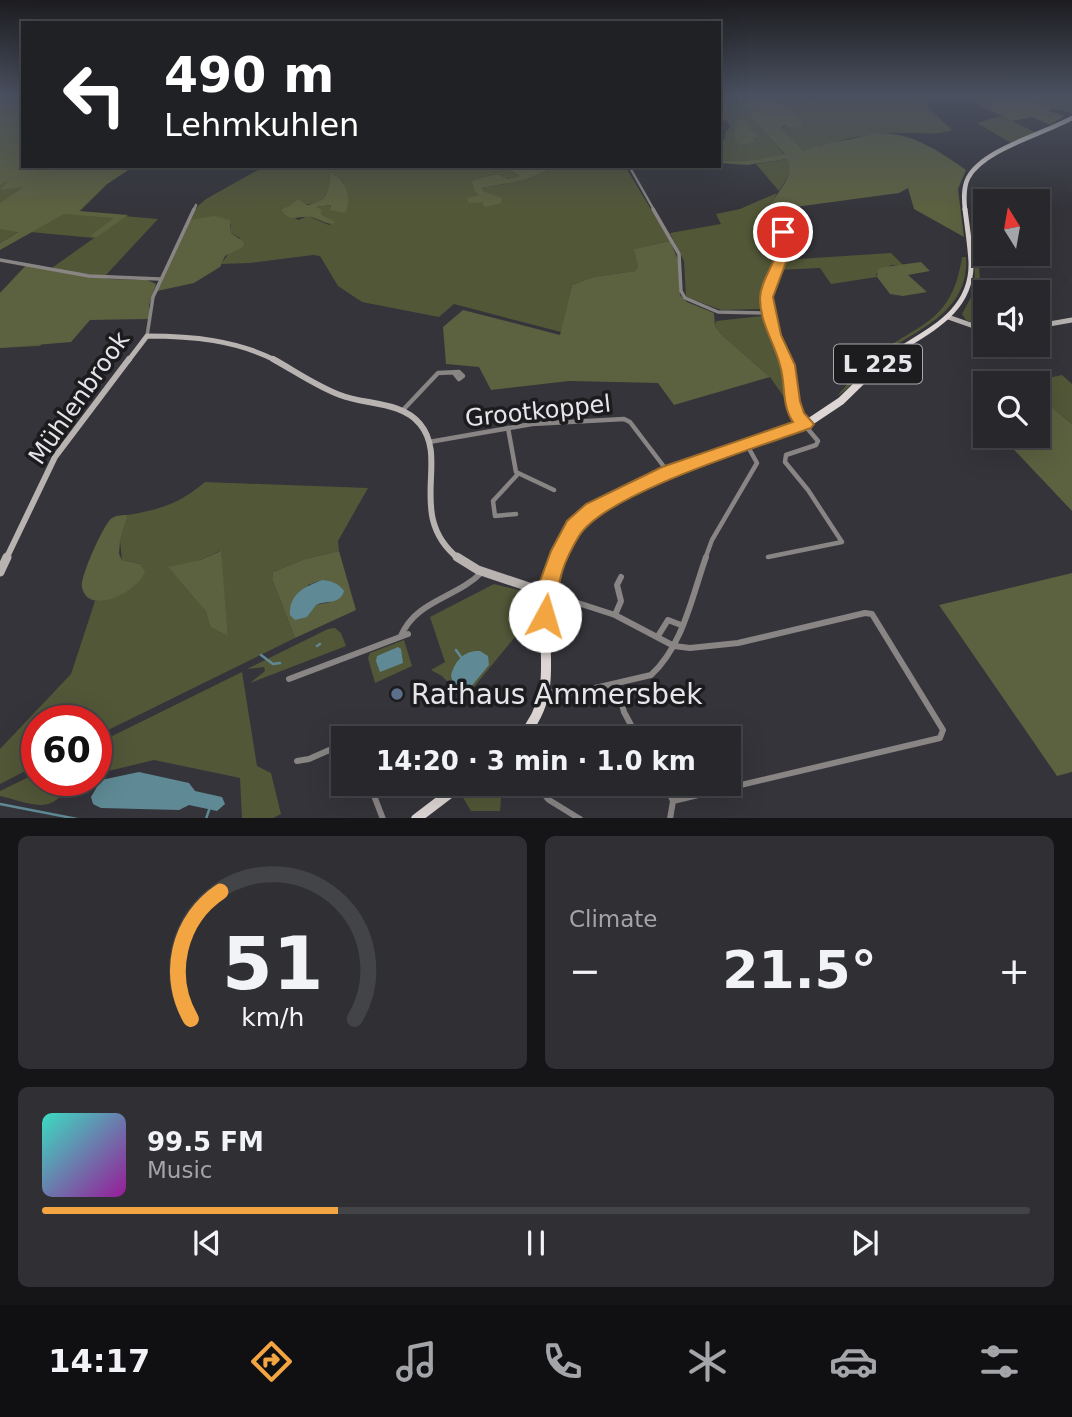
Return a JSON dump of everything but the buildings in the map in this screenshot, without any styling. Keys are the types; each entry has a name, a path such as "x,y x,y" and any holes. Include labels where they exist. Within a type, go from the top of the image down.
{"main road":[{"name":"L 225","path":"532,726 537,720 547,691 547,593 565,540 584,516 606,502 668,472 806,424 842,400 883,360 950,315 965,297 972,274 971,244 963,190 968,175 982,163 1042,133"},
{"path":"416,818 446,796"}],"street":[{"path":"630,168 679,254 681,291 685,298 718,312 769,313"},
{"name":"Mühlenbrook","path":"0,572 55,457 146,336 151,324 153,297 196,205"},
{"path":"768,558 842,542 808,490 785,462 786,455 817,443 817,437 797,416 788,365 775,337 769,313 767,291 786,240 778,215"},
{"path":"0,260 89,276 160,279"},
{"path":"950,315 973,326"},
{"path":"1050,324 1072,320"},
{"path":"146,336 203,339 240,346 267,356 340,395 401,412 419,422 429,442 432,521 453,556 482,572 615,615 674,646 694,649 723,645 865,613 872,614 942,727 942,736 673,801"},
{"path":"401,412 438,373 455,374"},
{"name":"Grootkoppel","path":"429,442 568,421 628,419 668,472"},
{"path":"508,428 514,470 517,474 554,490"},
{"path":"547,691 565,695 617,685 651,675 665,660 674,646 712,540 757,463 747,444"},
{"path":"516,514 495,516 493,502 517,474"},
{"path":"289,679 404,635 402,629 419,609 471,584 482,572"},
{"path":"615,615 621,601 617,585 621,577"},
{"path":"658,636 668,620 681,625"},
{"path":"617,685 631,726"},
{"path":"297,761 331,749"},
{"path":"374,796 383,818"},
{"path":"546,796 580,818"},
{"path":"670,818 673,801 671,796"}],"green space":[{"path":"0,133 21,133 21,168 131,168 107,184 79,212 158,219 40,346 0,348 0,293 26,265 49,270 94,238 19,231 0,243"},
{"path":"0,133 21,133 21,168 131,168 107,184 79,211 128,215 97,237 90,236 114,218 64,214 0,250 0,243 18,232 0,229 0,203 24,187 0,190 8,181 0,185"},
{"path":"726,133 766,133 785,155 755,160 721,161 721,140 724,140"},
{"path":"756,133 760,136 753,139 755,142 741,145 734,139 734,135"},
{"path":"766,133 786,133 804,151 815,145 820,147 872,134 901,136 927,146 966,170 958,189 964,237 914,209 908,188 899,193 780,209 776,213 770,206 787,178 787,159 747,165 721,163 721,161 755,160 785,154"},
{"path":"786,133 888,133 866,135 820,147 815,145 804,151"},
{"path":"994,133 1032,133 1011,143"},
{"path":"788,159 789,172 779,191 756,164"},
{"path":"261,168 509,168 519,176 508,179 498,174 472,180 479,195 468,203 485,192 482,188 525,180 553,168 626,168 670,241 635,249 638,266 635,271 593,277 572,285 561,332 454,304 439,317 362,302 338,286 320,256 221,264 240,238 231,233 231,224 190,220 198,206","holes":["334,174 344,184 330,209 331,205 316,207 321,214 334,222 329,225 308,216 298,220 281,209 321,200 330,187"]},
{"path":"509,168 553,168 525,180 482,188 485,192 502,198 501,203 485,207 482,202 468,203 467,198 479,195 474,190 472,180 498,174 508,179 519,176"},
{"path":"331,173 341,180 346,190 346,213 330,210 331,205 316,207 322,210 321,214 335,222 333,224 311,217 291,218 284,214 281,209 298,199 307,205 323,198 328,190"},
{"path":"777,193 770,206 776,213 786,244 763,295 764,309 721,310 686,297 684,261 670,233 721,224 716,214 740,209"},
{"path":"214,216 230,220 231,233 244,242 243,247 225,256 220,267 194,283 157,291 155,288 190,220"},
{"path":"670,241 679,262 680,295 687,302 714,313 715,326 721,334 770,377 674,405 658,383 569,381 491,390 479,367 446,364 443,327 463,310 560,335 572,285 593,277 635,271 638,266 634,249"},
{"path":"891,253 903,265 891,265 876,274 877,277 831,284 820,268 778,270 783,260"},
{"path":"962,257 966,257 965,277 959,293 949,307 922,329 875,359 837,396 874,357 931,319 942,308 957,279"},
{"path":"921,262 930,271 908,275 927,292 903,296 890,294 877,277 878,269"},
{"path":"26,266 111,279 147,280 156,284 149,305 149,319 90,320 71,342 0,348 0,293"},
{"path":"974,266 979,266 980,280 975,280"},
{"path":"973,294 973,323 966,320 962,314"},
{"path":"767,316 771,336 783,363 786,400 770,377 715,326 716,321"},
{"path":"1062,375 1072,384 1072,424 1050,406 1050,378"},
{"path":"1050,406 1072,424 1072,511 1012,448 1050,448"},
{"path":"205,482 368,488 338,541 339,551 305,559 273,572 272,579 295,638 112,728 112,705 42,705 71,674 95,601 107,600 140,564 122,560 120,541 128,515 187,496","holes":["220,551 228,636 210,627 206,612 169,568 200,560"]},
{"path":"128,515 119,554 122,560 140,564 145,572 132,588 122,594 112,599 93,600 86,596 82,581 93,551 108,522 112,518"},
{"path":"221,551 228,636 210,627 206,612 168,567 200,560"},
{"path":"339,551 356,610 295,638 272,579 273,572 305,559","holes":["322,580 331,602 315,605 307,617 308,585"]},
{"path":"1072,573 1072,772 1057,776 939,605"},
{"path":"494,584 527,592 528,601 537,609 537,637 519,632 464,699 442,676 431,670 445,662 430,617"},
{"path":"335,628 341,633 346,646 250,683 265,671 264,667 247,669"},
{"path":"404,640 412,666 375,683 368,658 370,653"},
{"path":"242,672 257,766 271,773 281,814 273,818 242,818 240,778 154,760 112,770 112,736"},
{"path":"21,727 21,773 0,784 0,749"},
{"path":"21,781 21,796 61,796 46,805 33,804 0,796 0,791"},
{"path":"462,796 501,796 500,811 471,811"}],"water":[{"path":"322,580 339,586 344,591 342,595 336,600 316,605 307,617 295,620 290,615 290,608 295,597"},
{"path":"398,647 401,649 403,663 380,672 377,656"},
{"path":"480,651 488,656 489,665 469,689 461,691 453,684 451,675 455,665 465,654"},
{"path":"139,772 189,783 195,791 222,797 225,804 217,811 189,805 179,810 101,808 93,804 92,796 112,796 112,778"}],"waterway":[{"path":"456,650 461,657"},
{"path":"261,655 273,664 280,663"},
{"path":"0,804 72,818"},
{"path":"206,818 209,810"}],"place":[{"name":"Rathaus Ammersbek","path":"397,694"}],"route":[{"path":"545,616 549,584 560,551 574,527 592,510 668,472 806,424 797,416 792,401 788,365 774,335 766,297 786,246 783,232"}]}
